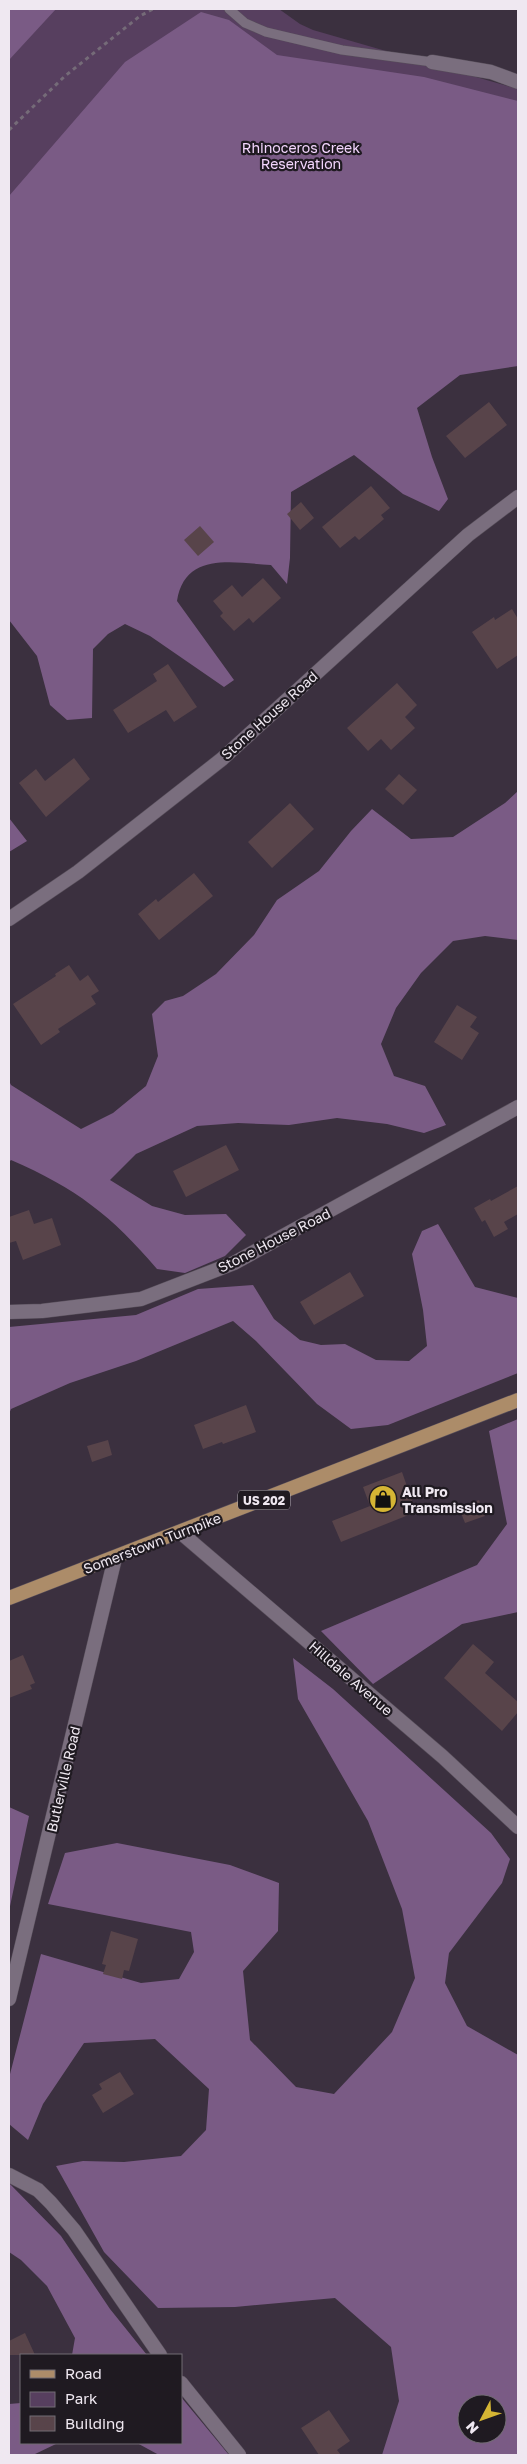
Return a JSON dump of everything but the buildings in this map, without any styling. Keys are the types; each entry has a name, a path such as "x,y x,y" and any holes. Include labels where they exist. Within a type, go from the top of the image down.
{"main road":[{"name":"Somerstown Turnpike","path":"9,1598 518,1400"}],"street":[{"path":"432,62 491,72 518,82"},
{"name":"Stone House Road","path":"9,919 78,872 222,759 468,535 518,498"},
{"name":"Stone House Road","path":"9,1312 42,1311 141,1299 234,1263 518,1107"},
{"name":"Hilldale Avenue","path":"180,1532 443,1757 518,1827"},
{"name":"Butlerville Road","path":"9,1999 115,1558"},
{"path":"9,2175 38,2190 74,2230 159,2354"},
{"path":"182,2384 239,2455"}],"lane":[{"path":"229,9 244,23 266,32 342,50 432,62"}],"path":[{"path":"9,130 65,76 140,16 152,9"}],"green space":[{"path":"9,9 56,9 9,60"},
{"name":"Rhinoceros Creek Reservation","path":"55,9 279,9 300,24 313,30 518,89 518,135 9,382 9,59"},
{"path":"201,12 229,20 277,55 424,77 518,101 518,366 460,375 417,408 432,457 448,499 439,511 403,494 354,455 291,492 290,558 287,584 271,565 227,562 201,567 190,574 182,585 177,601 234,680 224,687 150,636 125,624 108,634 93,649 92,718 67,720 50,705 37,656 9,620 9,196 125,62"},
{"path":"518,791 518,940 485,936 453,941 421,973 396,1008 381,1044 394,1076 425,1086 446,1125 424,1133 387,1124 337,1118 289,1125 238,1123 197,1126 136,1154 110,1180 152,1206 185,1215 226,1214 246,1235 225,1256 185,1273 157,1269 124,1234 91,1205 55,1181 11,1160 9,1162 9,1081 11,1085 81,1129 113,1113 146,1086 158,1056 152,1014 165,1001 183,996 216,974 254,935 277,900 319,871 351,831 372,809 411,839 453,837 505,803"},
{"path":"9,818 27,841 9,852"},
{"path":"438,1224 475,1287 518,1298 518,1373 388,1425 351,1429 317,1404 256,1341 233,1321 136,1361 70,1383 11,1409 9,1414 9,1327 136,1315 198,1289 253,1285 274,1319 300,1340 321,1345 345,1344 376,1360 409,1361 427,1346 423,1310 412,1254 422,1231"},
{"path":"518,1419 518,1612 462,1624 373,1684 321,1631 477,1565 507,1524 489,1431"},
{"path":"293,1658 333,1689 491,1833 510,1859 502,1883 449,1953 445,1983 467,2026 518,2055 518,2455 382,2455 399,2401 391,2347 335,2298 235,2307 158,2308 104,2252 56,2166 83,2161 124,2162 181,2156 206,2130 209,2089 155,2039 84,2043 43,2104 28,2140 9,2124 9,2078 41,1954 141,1983 179,1979 194,1952 191,1932 48,1904 65,1853 117,1843 230,1865 279,1883 278,1931 243,1971 250,2040 296,2087 334,2094 392,2032 415,1978 402,1909 368,1821 298,1699"},
{"path":"9,1807 29,1816 9,1911"},
{"path":"9,2183 61,2236 110,2309 146,2354 72,2354 75,2338 47,2286 21,2260 9,2252"},
{"path":"182,2398 229,2455 159,2455 139,2444 182,2444"},
{"path":"20,2403 20,2444 56,2444 33,2455 9,2455 9,2404"}],"place":[{"name":"All Pro Transmission","path":"383,1499"}]}
